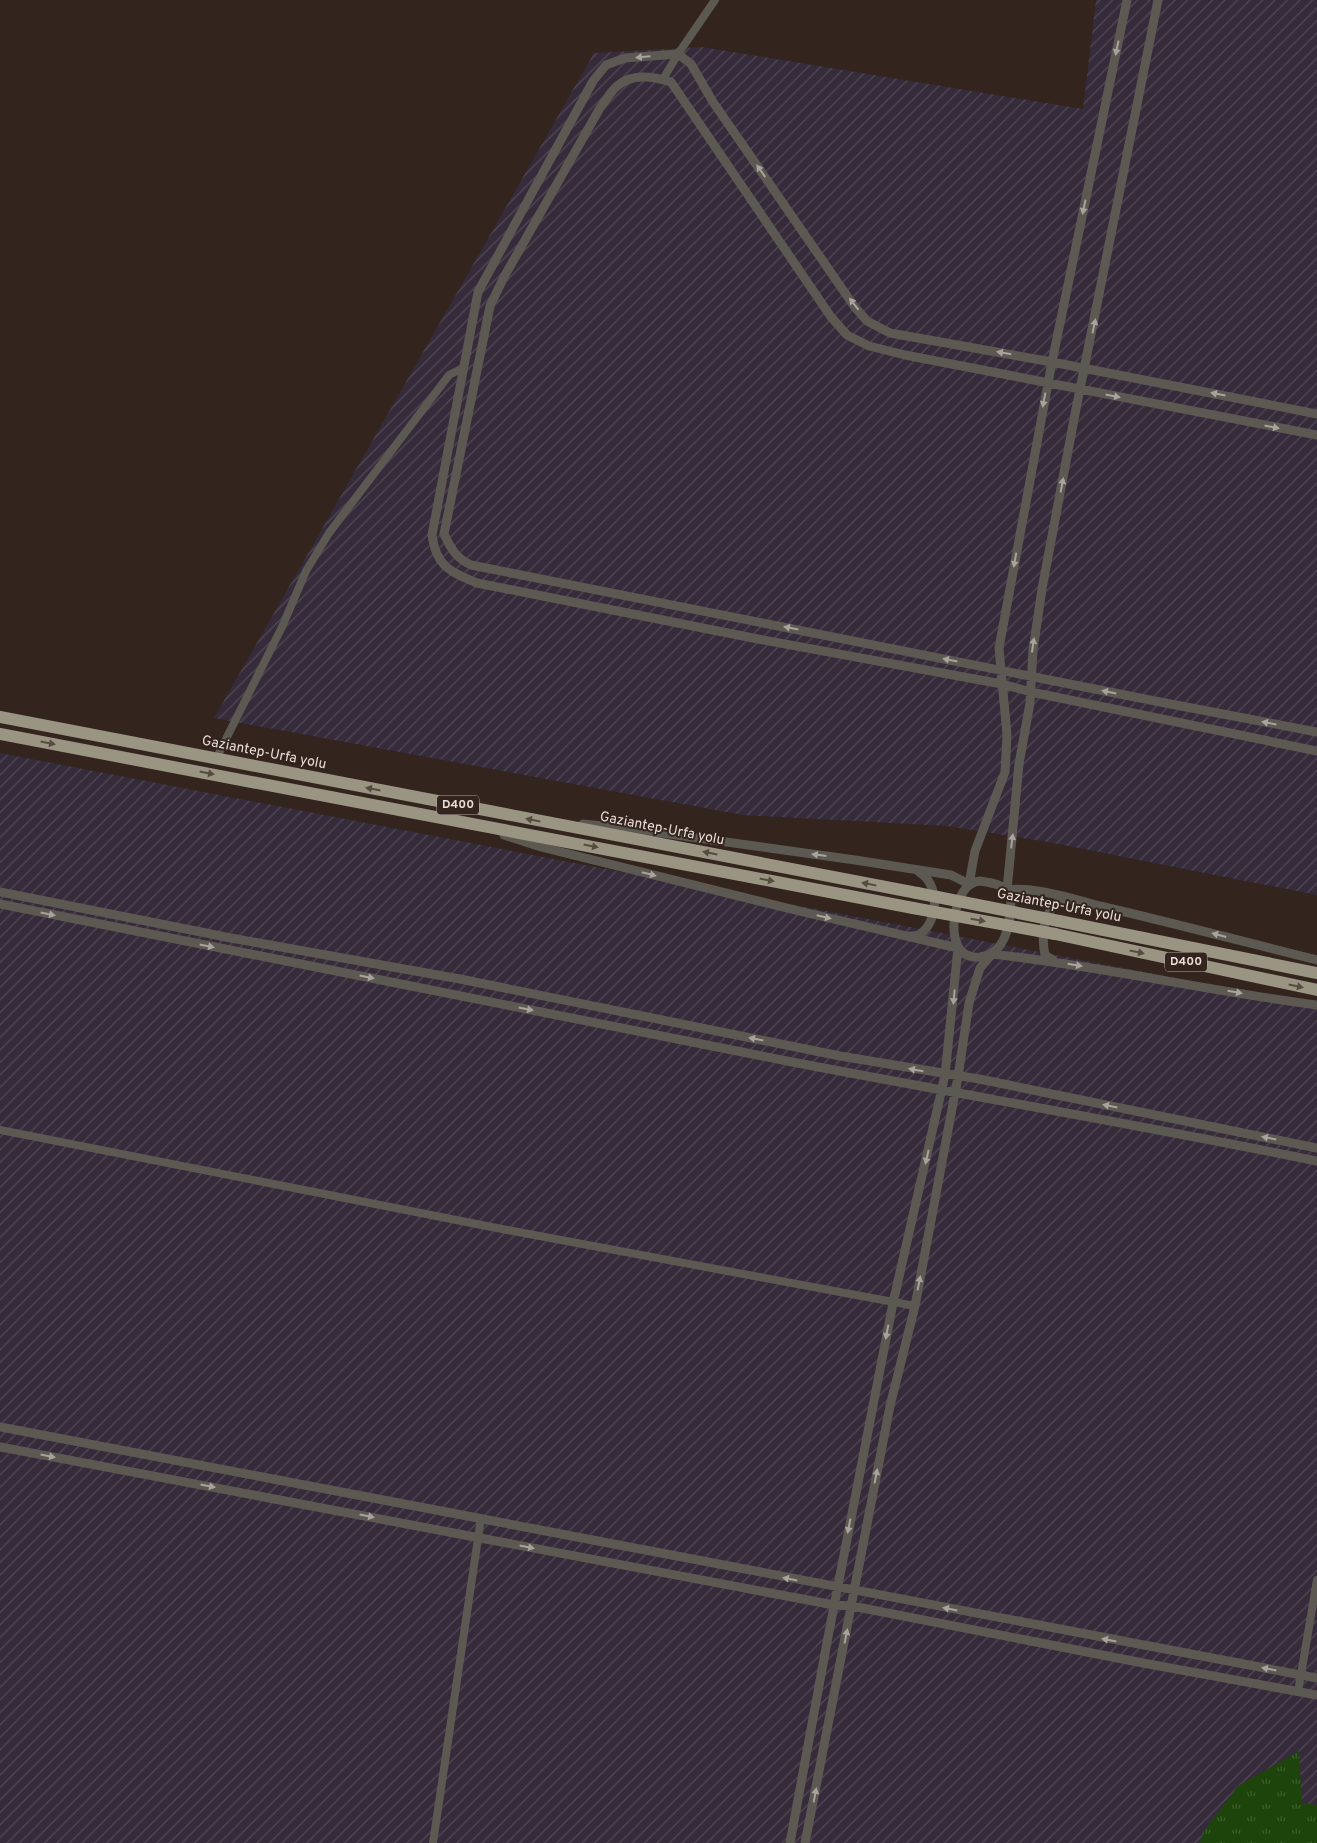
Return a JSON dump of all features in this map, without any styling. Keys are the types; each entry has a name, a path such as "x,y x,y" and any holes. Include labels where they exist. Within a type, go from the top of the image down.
{"highway":[{"name":"Gaziantep-Urfa yolu","path":"0,717 917,893 1317,973"},
{"name":"Gaziantep-Urfa yolu","path":"0,734 1055,934 1317,990"}],"street":[{"path":"663,79 715,0"},
{"path":"790,1843 837,1588 893,1303 945,1075 958,948 954,939 953,928 956,908 960,896 969,884 975,851 1005,772 1007,735 999,648 1052,362 1127,0"},
{"path":"1007,890 1019,764 1031,692 1032,650 1042,588 1158,0"},
{"path":"1317,414 1052,362 890,333 867,320 854,306 724,118 691,64 678,54 625,58 606,65 593,81 478,292 432,535 434,549 439,560 448,570 477,583 1002,684 1031,692 1317,750"},
{"path":"1317,435 1048,384 869,346 847,334 832,317 672,82 658,77 643,77 626,80 615,88 600,108 504,277 490,306 444,534 452,552 460,560 470,565 1317,732"},
{"path":"216,759 282,627 306,571 328,533 449,375 463,368"},
{"path":"467,823 541,847 958,948 967,955 976,957 992,954 1055,962 1317,1005"},
{"path":"556,824 595,824 915,869 951,875 969,884 980,881 995,883 1011,894 1009,922 1002,941 980,968 969,1003 958,1077 915,1306 890,1406 805,1843"},
{"path":"906,936 919,935 926,928 934,908 931,883 926,876 915,869"},
{"path":"1007,890 1018,888 1078,900 1172,922 1317,960"},
{"path":"0,892 231,938 460,979 840,1056 979,1080 1317,1148"},
{"path":"1055,962 1045,955 1043,942 1044,922 1058,901 1078,900"},
{"path":"0,904 941,1091 1182,1134 1317,1162"},
{"path":"0,1130 506,1230 915,1306"},
{"path":"0,1426 837,1588 1317,1678"},
{"path":"0,1447 1317,1695"},
{"path":"433,1843 481,1518"},
{"path":"1298,1692 1317,1580"}],"shaded area":[{"path":"1096,0 1317,0 1317,895 1048,842 947,826 743,815 214,718 594,53 702,47 1083,109"},
{"path":"0,753 1317,1005 1317,1843 0,1843"}],"green space":[{"path":"1299,1751 1302,1803 1317,1805 1317,1843 1200,1843 1204,1831 1238,1786"}]}
